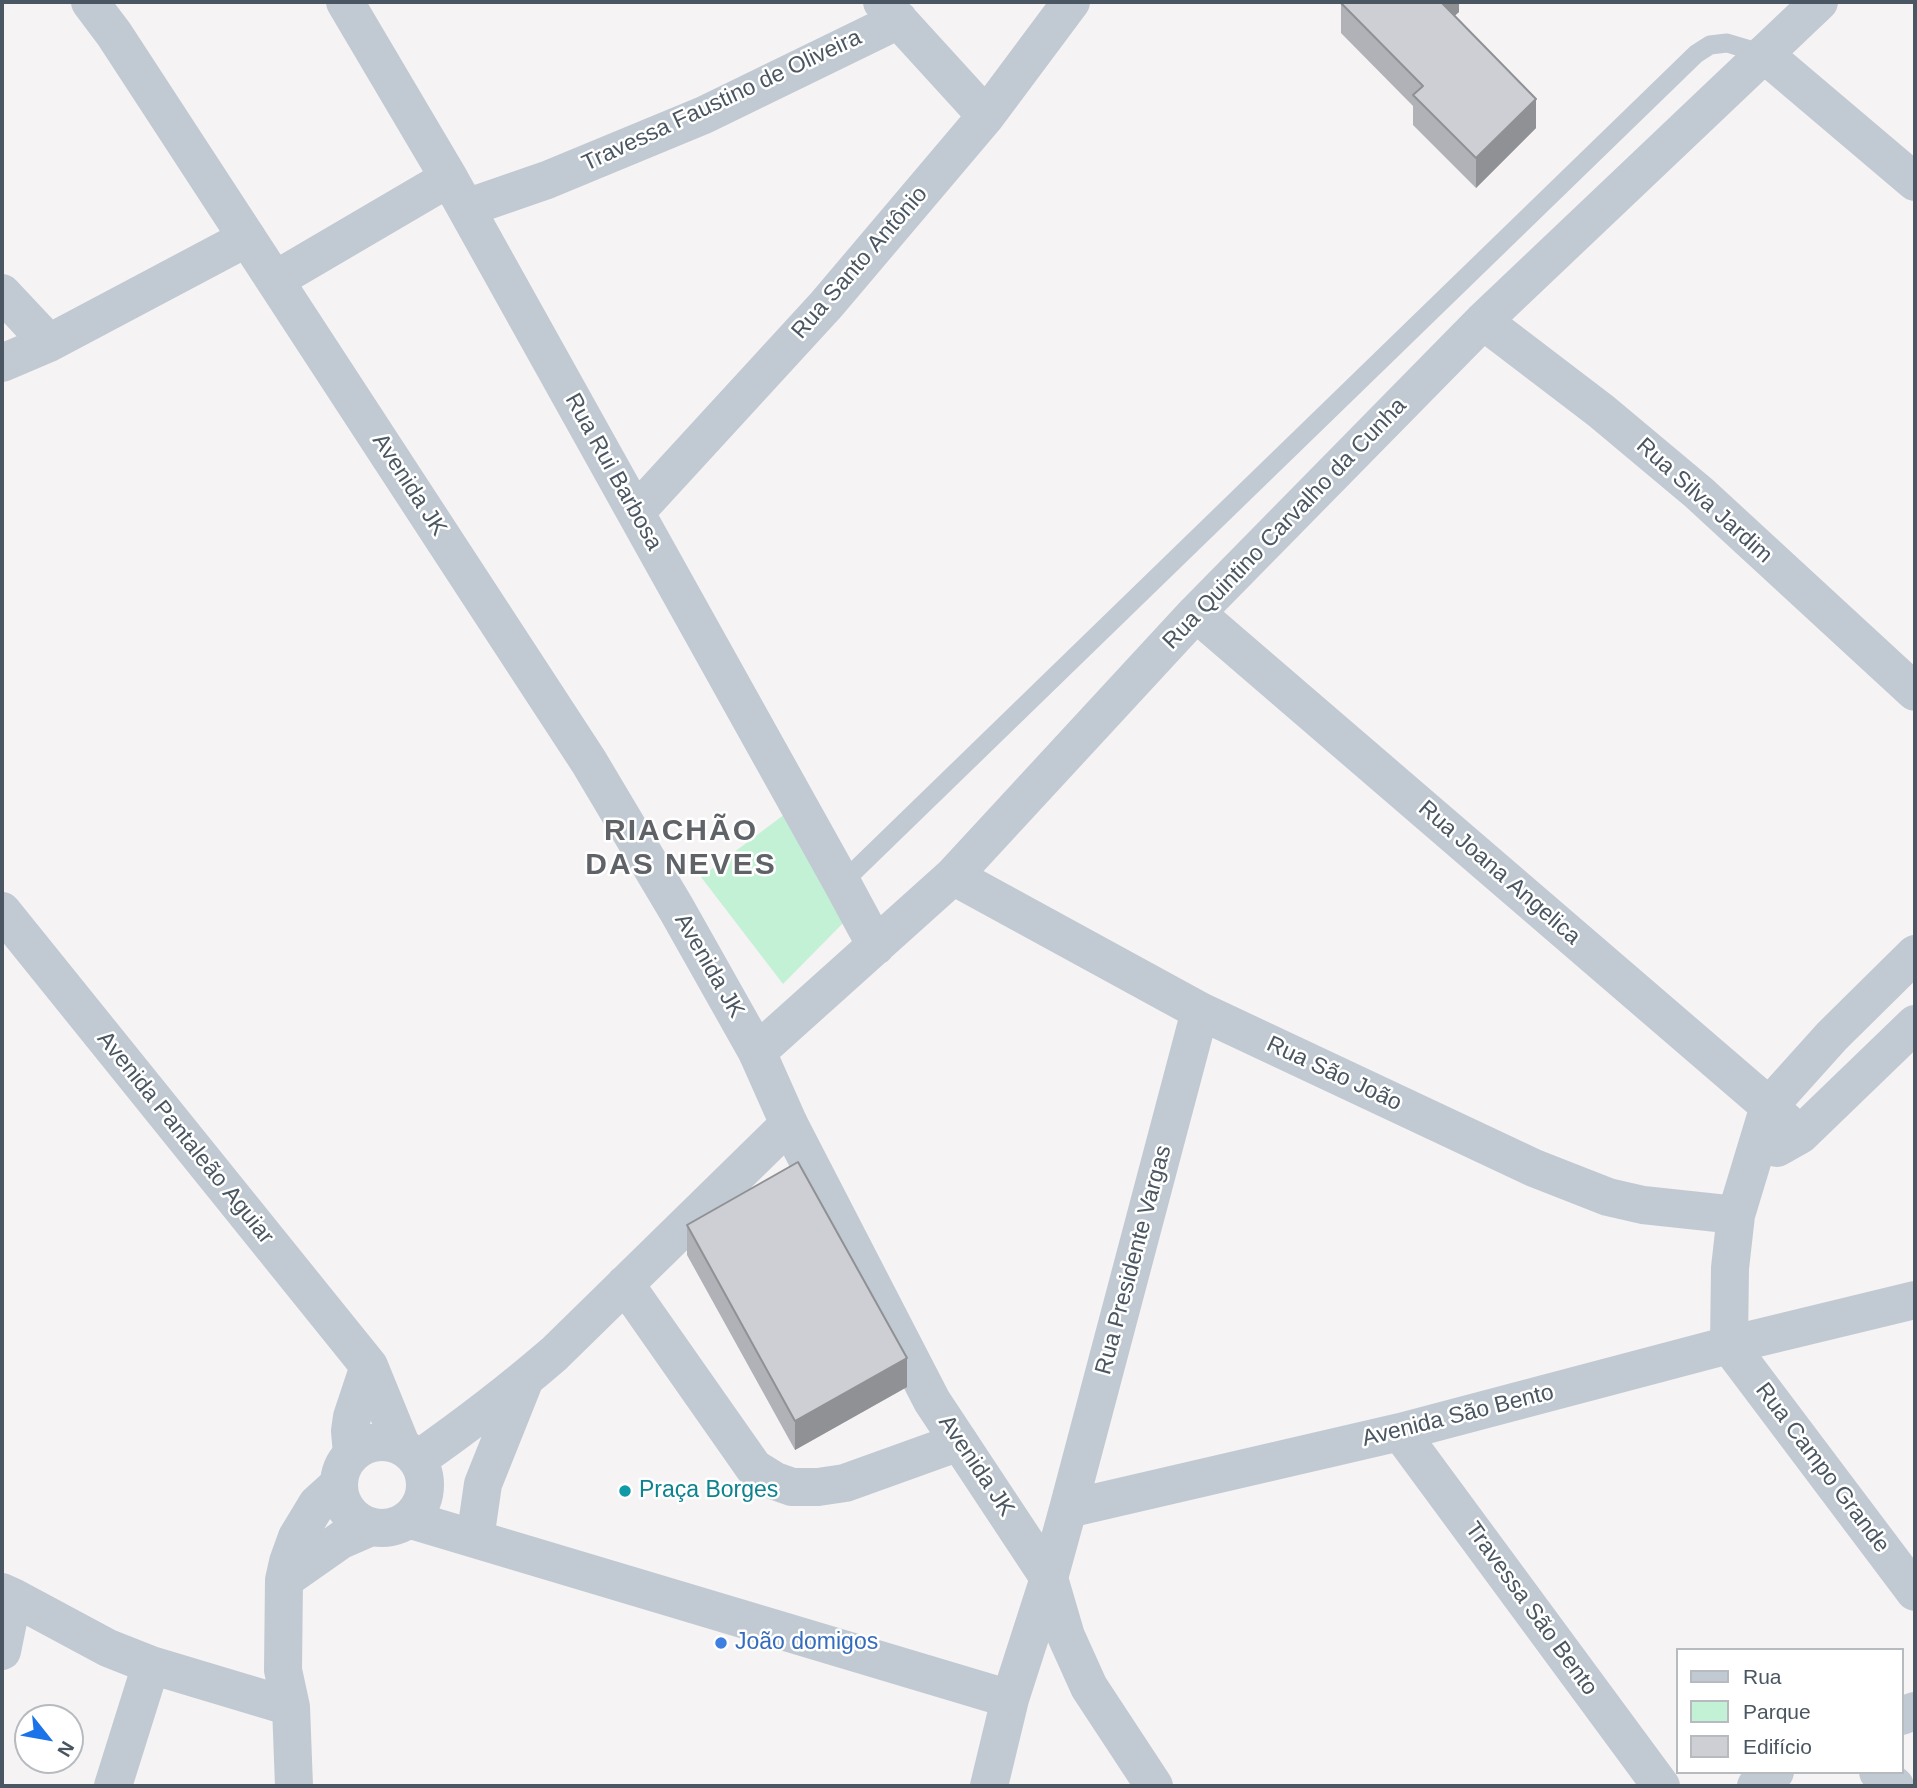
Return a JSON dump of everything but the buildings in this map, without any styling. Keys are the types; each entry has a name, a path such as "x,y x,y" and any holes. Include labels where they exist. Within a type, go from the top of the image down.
{"street":[{"name":"Avenida JK","path":"90,2 114,34 589,762 757,1052 789,1124 932,1401 1049,1578 1066,1636 1089,1687 1154,1786"},
{"name":"Rua Rui Barbosa","path":"345,2 457,193 876,946"},
{"name":"Rua Santo Antônio","path":"636,512 826,305 986,116 1071,2"},
{"name":"Rua Quintino Carvalho da Cunha","path":"757,1052 953,876 1196,613 1483,321 1819,2"},
{"path":"890,11 986,116"},
{"name":"Travessa Faustino de Oliveira","path":"275,280 457,193 547,180 692,120 890,11"},
{"path":"1764,54 1915,182"},
{"path":"2,363 49,343 247,238"},
{"path":"2,293 49,343"},
{"name":"Rua Silva Jardim","path":"1483,321 1601,411 1699,493 1915,692"},
{"name":"Rua Joana Angelica","path":"1196,613 1769,1106 1800,1136"},
{"name":"Rua São João","path":"953,876 1200,1012 1534,1168 1608,1197 1643,1205 1736,1215"},
{"name":"Avenida Pantaleão Aguiar","path":"2,911 369,1366 409,1454 423,1472 423,1498 408,1519"},
{"path":"1728,1345 1730,1268 1736,1215 1769,1106 1832,1036 1915,954"},
{"name":"Rua Presidente Vargas","path":"1068,1509 1200,1012"},
{"path":"1753,1161 1800,1136 1915,1024"},
{"path":"294,1786 291,1707 283,1670 284,1580 296,1536 317,1504 363,1447 375,1442 389,1442 409,1454 456,1433 526,1377 554,1353 789,1124"},
{"path":"625,1284 754,1468 775,1481 792,1487 818,1488 845,1483 958,1443"},
{"name":"Avenida São Bento","path":"1068,1509 1400,1432 1728,1345 1915,1300"},
{"name":"Rua Campo Grande","path":"1728,1345 1915,1592"},
{"path":"369,1366 352,1417 340,1495 344,1506 360,1522 371,1527"},
{"path":"475,1539 482,1484 526,1377"},
{"name":"Travessa São Bento","path":"1400,1432 1661,1786"},
{"path":"989,1786 1010,1699 1068,1509"},
{"path":"284,1580 341,1540 371,1527 390,1527 408,1519 1010,1699"},
{"path":"2,1651 7,1595 108,1648 151,1665 291,1707"},
{"path":"113,1786 151,1665"},
{"path":"1756,1786 1772,1774"},
{"path":"1880,1774 1895,1786"}],"lane":[{"path":"842,883 1696,54 1710,45 1727,43 1764,54"}],"green space":[{"path":"785,814 850,916 783,984 701,877"}],"place":[{"name":"Praça Borges","path":"625,1491"},
{"name":"João domigos","path":"721,1643"}],"district":[{"name":"RIACHÃO DAS NEVES","path":"681,849"}]}
